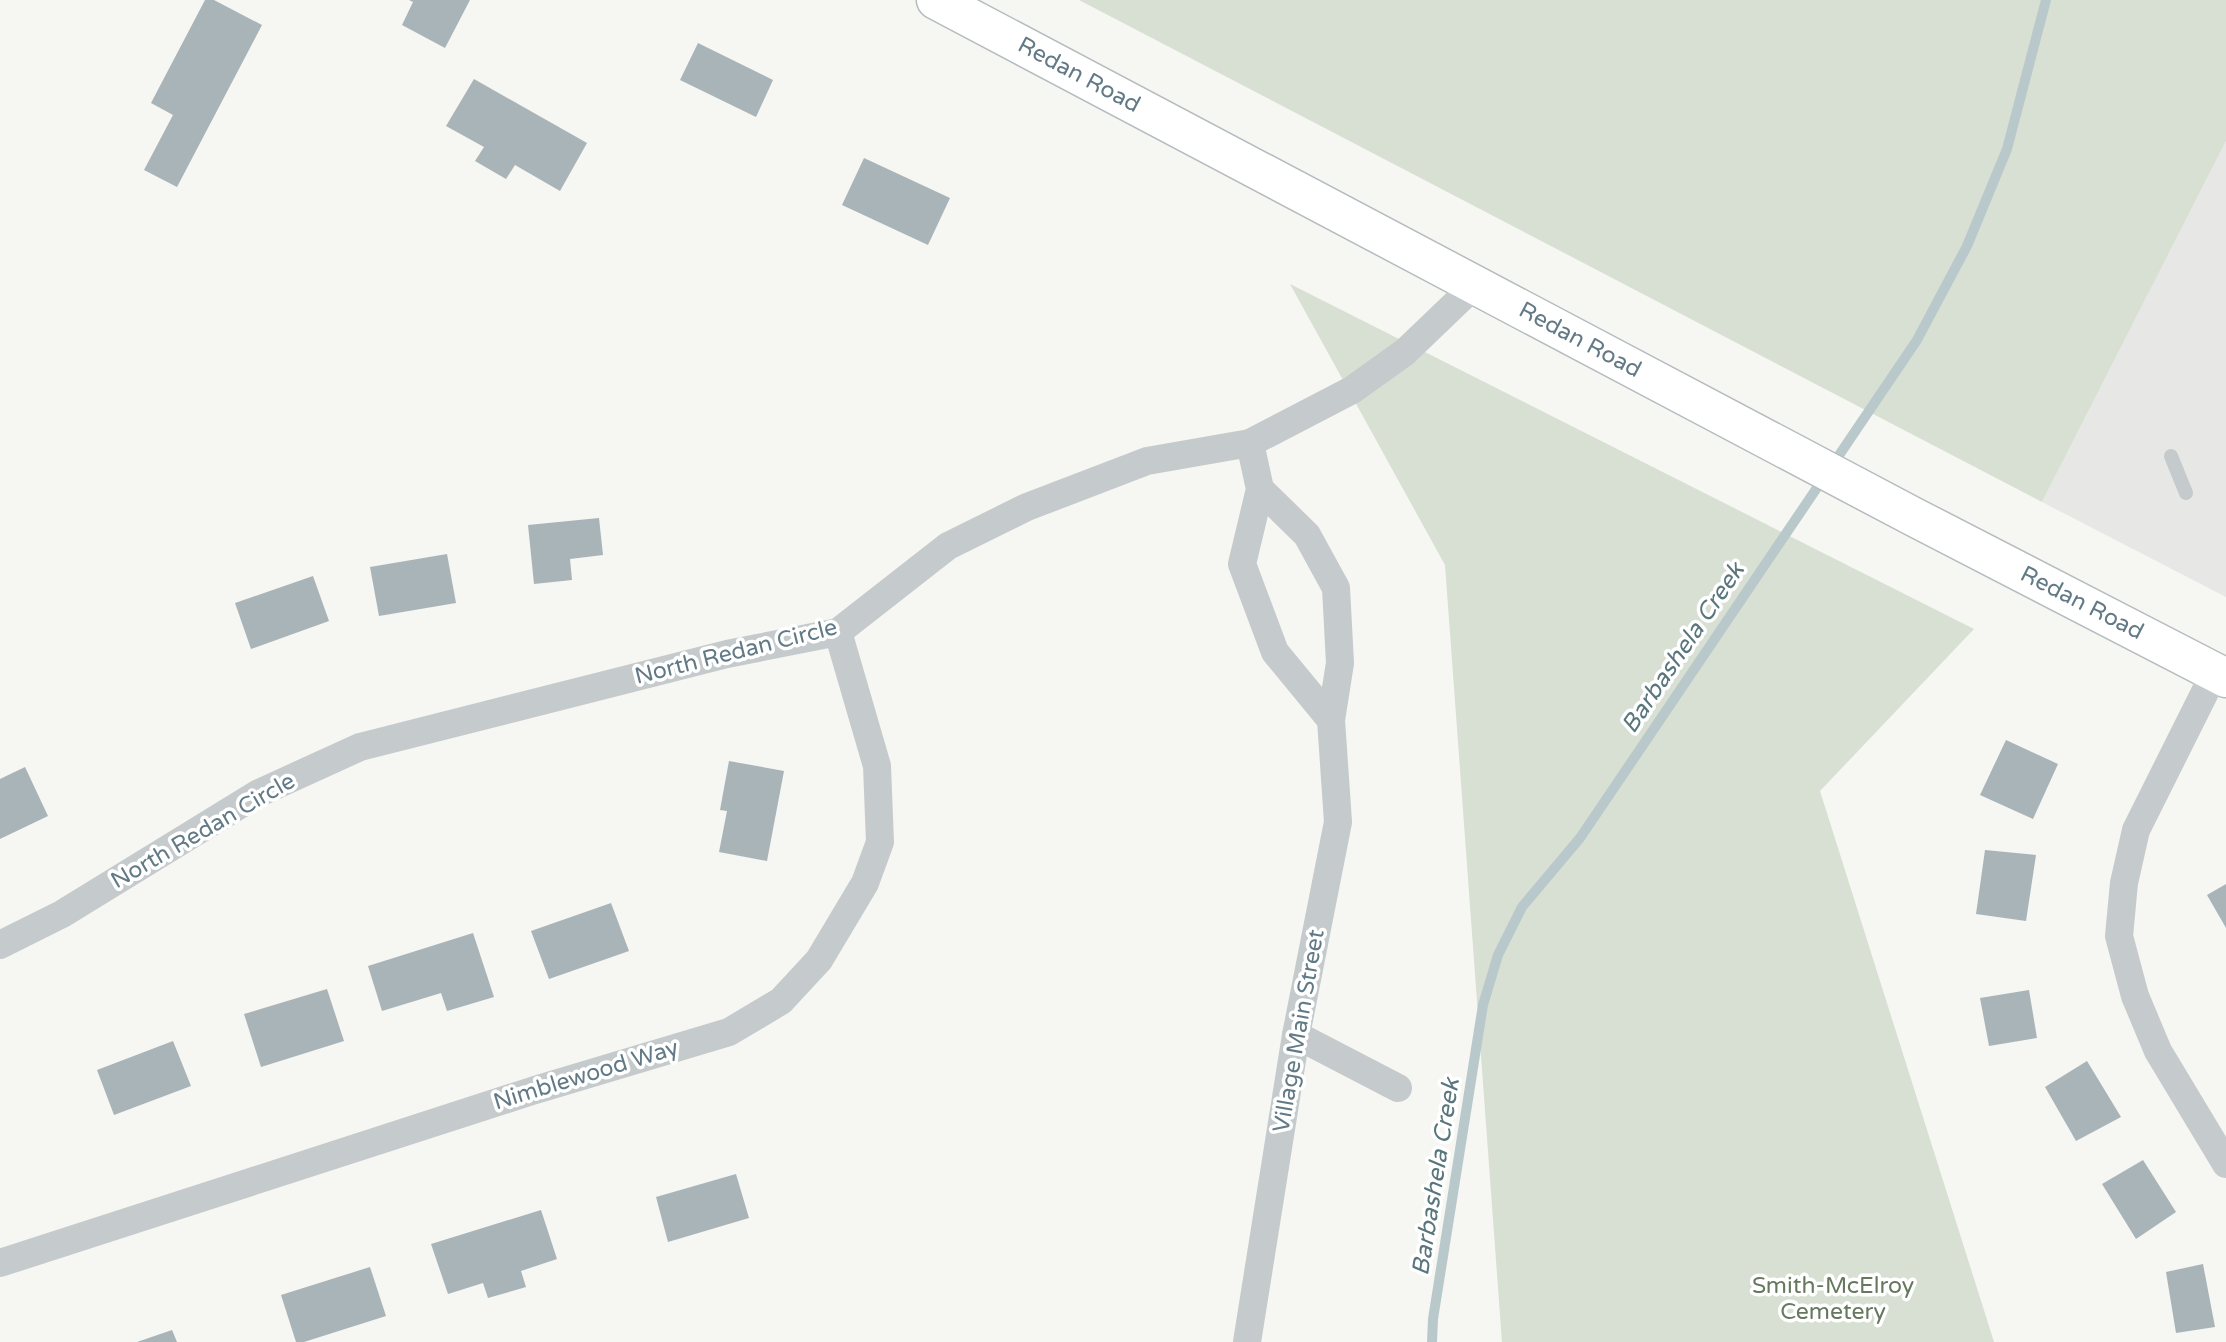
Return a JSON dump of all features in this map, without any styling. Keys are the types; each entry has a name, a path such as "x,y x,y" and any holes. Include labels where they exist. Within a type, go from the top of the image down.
{"main road":[{"name":"Redan Road","path":"936,0 1914,517 2223,675"}],"street":[{"name":"North Redan Circle","path":"0,945 62,914 259,793 360,747 727,654 838,632 948,546 1027,507 1147,461 1250,443 1352,390 1405,352 1476,284"},
{"path":"1250,443 1260,489 1242,564 1275,652 1331,720"},
{"name":"Village Main Street","path":"1247,1342 1296,1035 1338,822 1331,720 1340,663 1336,588 1307,535 1260,489"},
{"name":"Nimblewood Way","path":"0,1263 535,1090 729,1032 781,1001 819,960 865,883 880,842 877,766 838,632"},
{"path":"2223,675 2136,830 2124,883 2119,936 2135,996 2158,1051 2226,1164"},
{"path":"1296,1035 1398,1088"}],"lane":[{"path":"2171,456 2186,493"}],"shaded area":[{"path":"2226,141 2226,597 2042,502"}],"green space":[{"path":"1079,0 2226,0 2226,141 2042,502"},
{"name":"Smith-McElroy Cemetery","path":"1290,284 1974,629 1820,791 1994,1342 1502,1342 1445,565"}],"building":[{"path":"205,0 214,0 262,25 177,187 144,170 173,115 151,103"},
{"path":"409,0 470,0 445,48 402,25 413,2"},
{"path":"698,43 773,80 756,117 680,80"},
{"path":"474,79 587,143 560,191 515,165 506,179 475,161 484,147 446,126"},
{"path":"864,158 950,198 928,245 842,205"},
{"path":"599,518 603,555 570,559 572,580 534,584 528,525"},
{"path":"447,554 456,603 379,616 370,567"},
{"path":"313,576 329,621 251,649 235,603"},
{"path":"2006,740 2058,764 2033,819 1980,795"},
{"path":"729,761 784,771 767,861 719,852 727,811 720,810"},
{"path":"25,767 48,816 0,839 0,779"},
{"path":"1985,850 2036,855 2026,921 1976,914"},
{"path":"2226,884 2226,928 2207,895"},
{"path":"611,903 629,951 549,979 531,931"},
{"path":"473,933 494,997 447,1011 441,993 382,1011 368,966"},
{"path":"327,989 344,1041 261,1067 244,1014"},
{"path":"2029,990 2037,1038 1989,1046 1980,998"},
{"path":"173,1041 191,1086 114,1115 97,1070"},
{"path":"2087,1061 2121,1117 2076,1141 2045,1087"},
{"path":"2143,1160 2176,1212 2136,1239 2102,1184"},
{"path":"736,1174 749,1218 668,1242 656,1197"},
{"path":"541,1210 557,1259 521,1271 526,1287 488,1298 483,1283 448,1294 431,1244"},
{"path":"2203,1264 2215,1327 2176,1333 2166,1272"},
{"path":"370,1267 386,1316 304,1342 296,1342 281,1295"},
{"path":"172,1330 177,1342 137,1342"}],"waterway":[{"name":"Barbashela Creek","path":"1432,1342 1433,1319 1483,1005 1498,955 1522,907 1580,838 1917,340 1967,246 2007,149 2046,0"}]}
